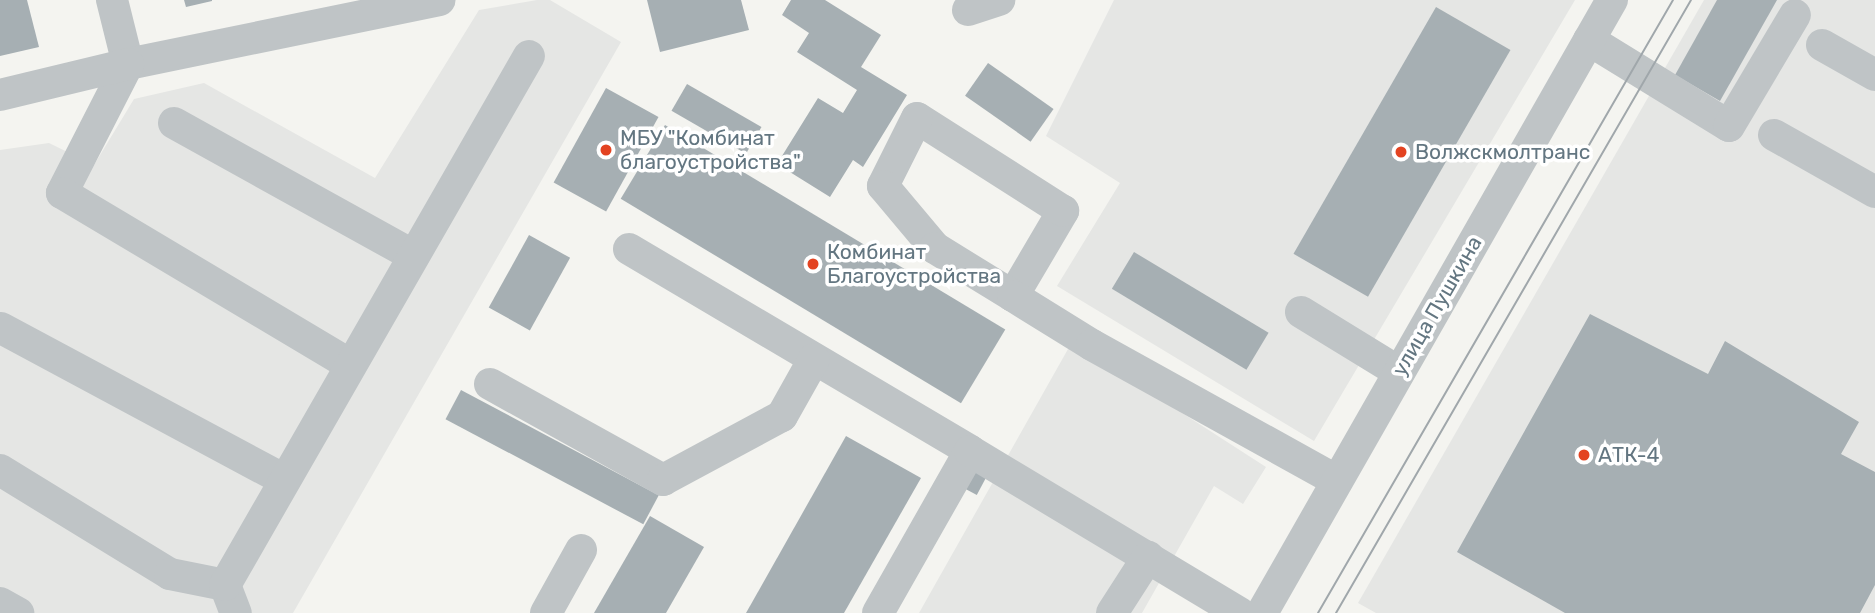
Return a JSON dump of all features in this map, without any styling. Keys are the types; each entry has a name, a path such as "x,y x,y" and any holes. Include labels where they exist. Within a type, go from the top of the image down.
{"street":[{"path":"112,0 128,64 62,193 351,365"},
{"path":"0,95 128,64 440,0"},
{"path":"968,10 999,0"},
{"name":"улица Пушкина","path":"1262,613 1612,0"},
{"path":"1589,40 1730,126 1795,15"},
{"path":"1822,45 1875,75"},
{"path":"0,470 170,574 230,599 284,480 529,56"},
{"path":"1013,296 1063,211 917,118 883,186 935,248 1013,296 1337,481"},
{"path":"174,123 414,256"},
{"path":"1774,135 1875,192"},
{"path":"629,249 1240,613"},
{"path":"1301,312 1399,373"},
{"path":"1,328 284,480"},
{"path":"490,384 663,480 782,416 814,359"},
{"path":"878,613 970,451"},
{"path":"546,613 581,550"},
{"path":"1112,613 1148,557"},
{"path":"0,603 18,613"}],"shaded area":[{"path":"550,0 621,42 293,613 0,613 0,150 49,143 94,165 134,99 204,83 375,178 479,10"},
{"path":"1114,0 1575,0 1314,441 1057,286 1120,183 1046,136"},
{"name":"АТК-4","path":"1704,0 1875,0 1875,613 1376,613 1358,603"},
{"path":"1072,342 1266,467 1243,504 1214,486 1142,613 919,613"}],"building":[{"path":"0,0 27,0 39,47 0,56"},
{"path":"184,0 212,0 212,1 186,7"},
{"path":"647,0 741,0 749,30 660,52"},
{"path":"791,0 825,0 881,35 861,67 907,95 863,167 853,160 830,197 777,164 818,98 843,113 857,90 797,52 809,33 782,15"},
{"path":"1717,0 1777,0 1720,101 1675,75"},
{"name":"Волжскмолтранс","path":"1436,7 1510,50 1368,297 1294,254"},
{"path":"988,63 1054,109 1031,142 965,96"},
{"path":"687,84 761,127 746,154 672,111"},
{"name":"МБУ \"Комбинат благоустройства\"","path":"606,88 658,117 606,212 554,182"},
{"name":"Комбинат Благоустройства","path":"665,125 1005,329 961,403 621,199"},
{"path":"529,235 570,258 530,330 489,308"},
{"path":"1134,252 1269,333 1246,370 1112,289"},
{"path":"1590,314 1708,374 1725,341 1859,422 1841,454 1875,472 1875,585 1860,613 1565,613 1457,552"},
{"path":"461,390 659,495 643,524 446,419"},
{"path":"846,436 921,478 844,613 746,613"},
{"path":"974,464 989,472 977,495 962,487"},
{"path":"650,516 704,547 666,613 594,613"}],"tram line":[{"path":"1318,613 1673,0"},
{"path":"1336,613 1691,0"}],"place":[{"name":"МБУ \"Комбинат благоустройства\"","path":"606,150"},
{"name":"Волжскмолтранс","path":"1401,152"},
{"name":"Комбинат Благоустройства","path":"813,264"},
{"name":"АТК-4","path":"1584,455"}]}
